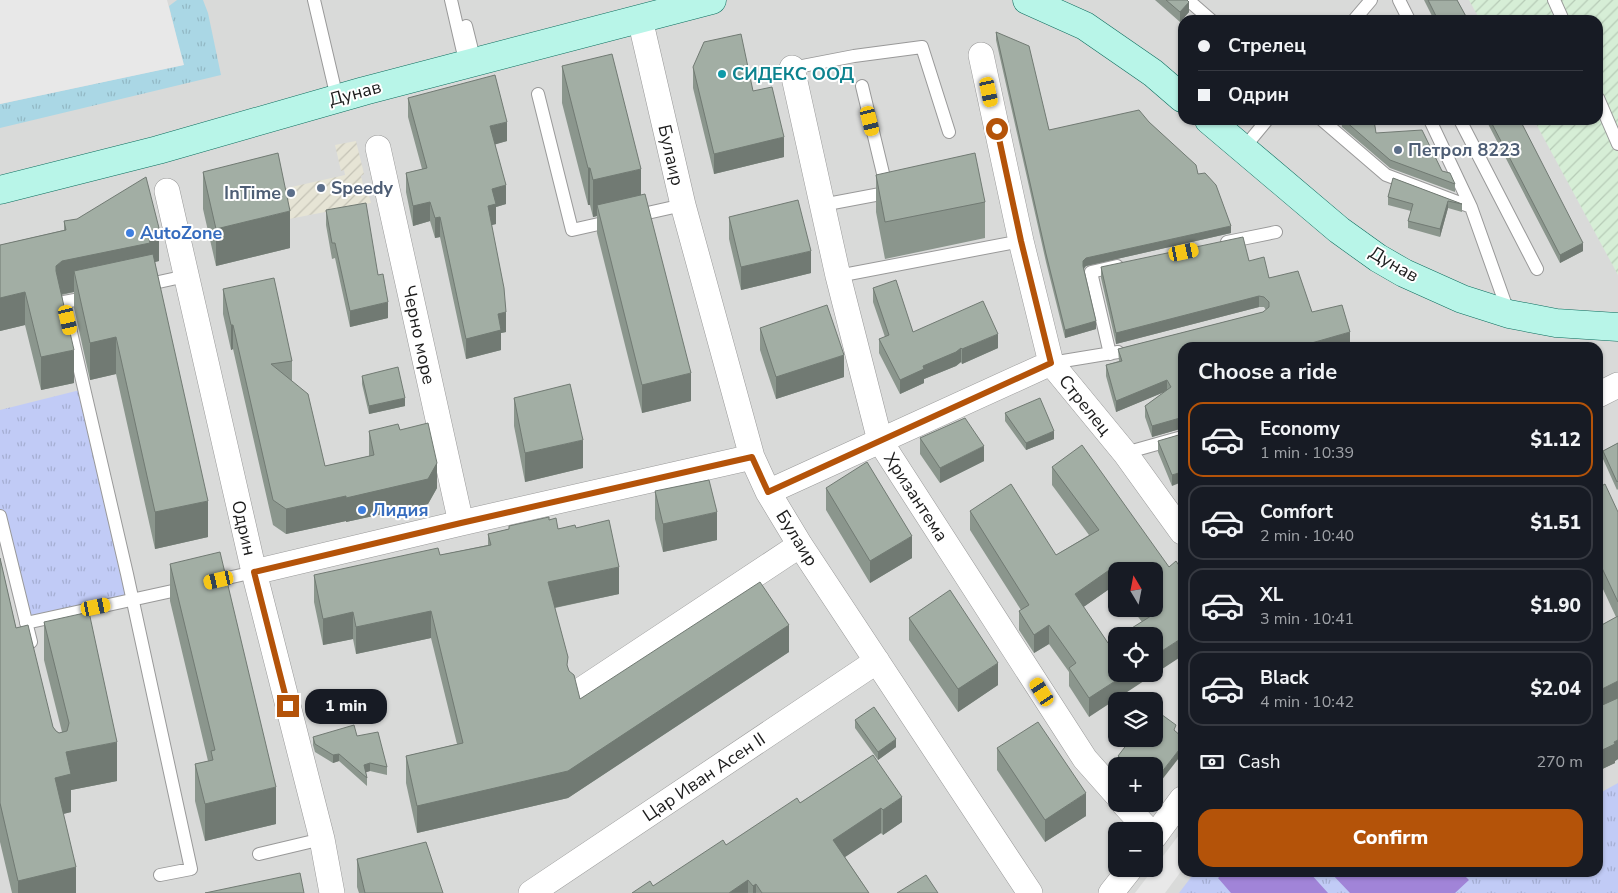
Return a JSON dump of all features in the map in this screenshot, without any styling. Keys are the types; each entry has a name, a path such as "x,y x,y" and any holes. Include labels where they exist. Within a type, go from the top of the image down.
{"main road":[{"name":"Дунав","path":"0,190 158,150 337,98 712,0"},
{"path":"1027,0 1085,26 1137,61 1178,95"},
{"name":"Дунав","path":"1215,125 1339,230 1378,258 1404,273 1462,299 1509,314 1556,322 1618,326"}],"street":[{"name":"Булаир","path":"640,19 682,204 752,457 768,492 800,545 1030,893"},
{"name":"Стрелец","path":"981,55 1021,241 1051,363 1125,453 1178,524"},
{"name":"Хризантема","path":"792,68 838,276 880,441 1085,759 1108,785"},
{"name":"Черно море","path":"378,148 461,523"},
{"name":"Одрин","path":"167,190 254,572 322,839 330,892"},
{"path":"768,492 1051,363"},
{"path":"1603,392 1618,385"},
{"path":"254,572 752,457"},
{"path":"581,690 800,545"},
{"name":"Цар Иван Асен II","path":"531,893 877,661"},
{"path":"1163,825 1178,804"},
{"path":"1131,812 1141,822"},
{"path":"1112,893 1124,877"}],"lane":[{"path":"314,0 337,98"},
{"path":"451,0 471,63"},
{"path":"459,0 471,63"},
{"path":"1188,0 1205,15"},
{"path":"1358,15 1371,0"},
{"path":"1399,0 1406,15"},
{"path":"1554,0 1560,15"},
{"path":"792,68 854,56 922,47 949,132"},
{"path":"862,86 887,193"},
{"path":"538,94 572,230 682,204"},
{"path":"1603,110 1618,144"},
{"path":"1243,149 1262,125"},
{"path":"1328,125 1386,175 1472,207"},
{"path":"1432,125 1472,207 1509,314"},
{"path":"1463,125 1537,269"},
{"path":"822,205 907,189"},
{"path":"1218,244 1276,232"},
{"path":"838,276 1021,241"},
{"path":"1110,354 1091,272 1130,263"},
{"path":"130,288 186,276"},
{"path":"102,294 64,302 127,574 190,869 160,875"},
{"path":"1051,363 1110,354 1129,349"},
{"path":"1125,453 1178,438"},
{"path":"0,516 33,651"},
{"path":"26,622 254,572"},
{"path":"259,854 322,839"}],"shaded area":[{"path":"0,0 1618,0 1618,893 0,893"},
{"path":"0,0 167,0 184,65 0,104"},
{"path":"1469,0 1618,0 1618,275 1537,125 1603,125 1603,15 1477,15"},
{"path":"356,141 364,174 361,176 365,192 368,192 371,203 284,220 278,190 345,175 344,170 341,171 335,145"},
{"path":"1178,836 1178,875 1165,893 1135,893 1147,877 1163,877 1163,856"},
{"path":"1314,877 1328,893 1231,893 1218,878"},
{"path":"1335,877 1466,877 1469,880 1455,893 1350,893"}],"green space":[{"path":"177,0 203,0 208,13 221,75 0,128 0,104 183,65 169,6"},
{"path":"84,389 132,600 26,623 0,512 0,410"},
{"path":"1618,783 1618,893 1179,893 1191,877 1603,877 1603,791"}],"building":[{"path":"1166,0 1187,0 1189,2 1180,12"},
{"path":"1428,0 1457,0 1465,15 1436,15"},
{"path":"996,32 1029,46 1049,130 1139,110 1149,122 1196,165 1198,174 1205,173 1216,185 1231,226 1086,258 1083,261 1083,266 1096,321 1065,330 1046,254"},
{"path":"741,34 753,91 772,87 784,137 714,154 693,67 704,42"},
{"path":"612,54 641,169 593,180 590,168 588,168 562,66"},
{"path":"495,75 507,122 490,126 506,185 492,189 496,204 488,206 504,288 506,312 498,314 501,330 466,339 440,217 435,218 430,202 413,206 406,173 427,168 408,98"},
{"path":"1350,125 1375,125 1376,133 1422,130 1442,171 1450,173 1455,184 1390,160"},
{"path":"1493,125 1523,125 1583,243 1560,255"},
{"path":"278,153 290,211 216,229 203,172"},
{"path":"975,153 985,202 885,222 876,175"},
{"path":"146,177 159,228 147,231 150,243 62,261 56,266 74,350 41,357 25,292 0,298 0,245 66,230 64,221 77,219"},
{"path":"1393,178 1462,204 1448,201 1440,229 1408,221 1413,204 1388,197"},
{"path":"645,194 691,373 642,385 597,205"},
{"path":"798,200 811,251 741,267 729,217"},
{"path":"366,203 378,275 383,274 388,302 350,311 335,243 332,243 326,210"},
{"path":"1243,237 1249,261 1264,257 1269,278 1298,271 1312,312 1342,305 1350,332 1315,342 1178,342 1178,419 1152,426 1145,406 1171,387 1167,380 1116,401 1106,365 1122,361 1118,349 1263,312 1269,307 1269,302 1264,297 1259,296 1116,333 1101,267"},
{"path":"153,254 208,501 155,512 116,337 90,343 74,271"},
{"path":"274,278 292,361 271,364 308,394 325,466 374,455 369,431 398,424 400,430 428,423 437,463 428,479 346,498 346,496 286,509 273,500 223,289"},
{"path":"896,280 913,332 983,301 998,334 961,348 923,366 924,369 900,380 879,339 889,335 873,288"},
{"path":"827,305 844,355 776,377 760,328"},
{"path":"398,367 405,398 369,406 362,376"},
{"path":"570,384 583,440 525,453 514,398"},
{"path":"1040,398 1054,431 1026,443 1005,413"},
{"path":"965,418 984,446 940,468 920,438"},
{"path":"1178,435 1178,473 1172,475 1158,441"},
{"path":"1618,443 1618,481 1617,482 1603,451"},
{"path":"1082,445 1169,567 1176,561 1178,564 1178,641 1163,650 1163,627 1133,627 1148,618 1163,617 1163,562 1108,562 1108,571 1075,594 1108,643 1108,682 1114,682 1089,698 1069,668 1076,663 1049,625 1034,635 1019,611 1029,605 970,511 1011,484 1056,555 1099,530 1052,467"},
{"path":"867,462 912,536 870,561 826,488"},
{"path":"709,480 717,512 663,524 655,491"},
{"path":"1605,484 1618,512 1618,602 1603,570 1603,485"},
{"path":"549,517 549,520 556,518 558,529 575,525 576,528 609,520 619,567 548,582 568,657 567,665 569,671 574,675 580,699 760,582 789,625 568,771 417,806 406,756 463,743 431,611 356,627 353,612 323,619 314,575 438,548 440,555 491,545 488,534 509,529 509,526"},
{"path":"220,552 276,787 205,804 195,764 213,760 211,751 215,750 170,564"},
{"path":"0,558 16,628 28,625 53,727 59,733 67,731 69,723 44,622 89,612 117,742 66,752 71,774 55,778 76,867 18,881 0,803"},
{"path":"950,590 998,663 958,689 909,618"},
{"path":"1618,616 1618,681 1603,688 1603,624"},
{"path":"1618,698 1618,740 1614,742 1615,744 1603,750 1603,705"},
{"path":"874,707 896,739 878,752 855,720"},
{"path":"1163,716 1176,725 1174,730 1178,734 1178,751 1163,770 1163,757 1118,756 1125,747 1163,747"},
{"path":"1038,722 1086,793 1045,820 997,748"},
{"path":"354,725 357,736 378,732 387,767 370,763 364,765 367,778 339,754 333,755 315,744 313,737"},
{"path":"873,755 902,797 883,810 881,808 833,840 869,893 762,893 756,884 753,886 748,880 729,893 632,893 650,881 653,886 723,840 726,845 797,798 800,803"},
{"path":"426,842 443,893 365,893 357,859"},
{"path":"300,873 304,893 205,893"},
{"path":"926,875 938,893 897,893"}],"place":[{"name":"СИДЕКС ООД","path":"722,74"},
{"name":"Петрол 8223","path":"1398,150"},
{"name":"Speedy","path":"321,188"},
{"name":"InTime","path":"291,193"},
{"name":"AutoZone","path":"130,233"},
{"name":"Лидия","path":"362,510"}],"route":[{"path":"288,706 254,572 752,457 768,492 1051,363 1021,241 997,129"}]}
